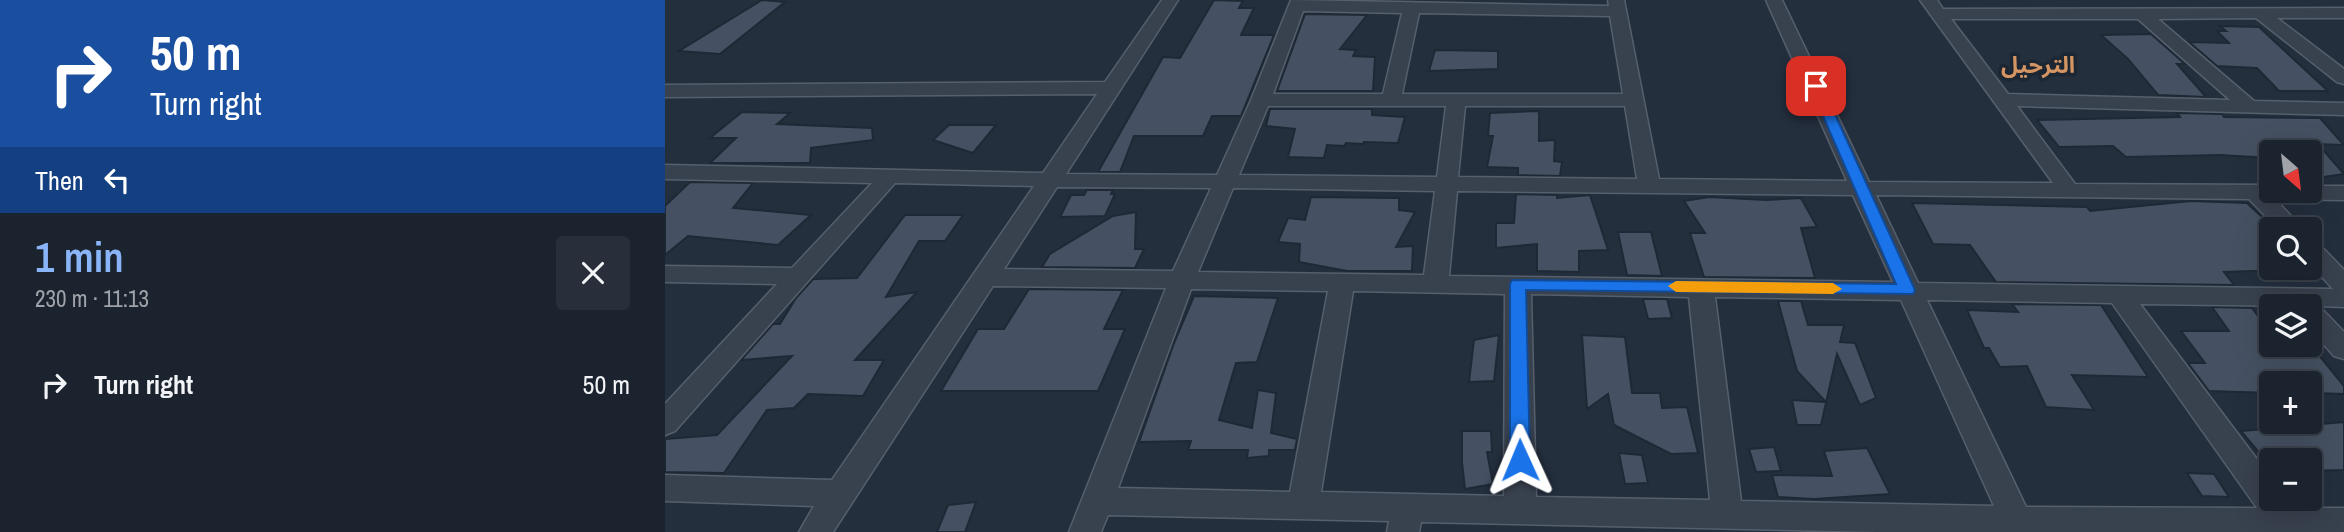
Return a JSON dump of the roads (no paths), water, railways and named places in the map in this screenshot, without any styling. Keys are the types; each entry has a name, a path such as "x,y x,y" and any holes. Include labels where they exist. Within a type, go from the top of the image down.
{"street":[{"path":"815,532 1170,0"},
{"path":"1774,0 2018,526"},
{"path":"2245,0 2344,78"},
{"path":"1085,532 1182,280 1261,100 1297,3 1412,8 1617,6 1649,186"},
{"path":"1933,7 2068,189"},
{"path":"1933,7 2143,14 2344,13"},
{"path":"1391,100 1412,8"},
{"path":"2143,14 2249,107"},
{"path":"665,91 1112,88"},
{"path":"1261,100 1633,100"},
{"path":"1436,283 1456,100"},
{"path":"2002,100 2344,109"},
{"path":"665,172 1051,180 2344,193"},
{"path":"665,423 889,177"},
{"path":"2255,192 2279,217"},
{"path":"2322,262 2344,285"},
{"path":"665,274 799,276"},
{"path":"986,277 2119,294 2259,303"},
{"path":"1303,505 1342,282"},
{"path":"1518,284 1520,510"},
{"path":"1701,287 1727,514"},
{"path":"2119,294 2286,522"},
{"path":"2322,302 2344,298"},
{"path":"2322,326 2344,349"},
{"path":"665,488 841,494"},
{"path":"1097,501 1303,505 1405,520 1520,510 1727,514 2018,526 2344,522"}],"district":[{"name":"الترحيل","path":"2038,65"}]}
